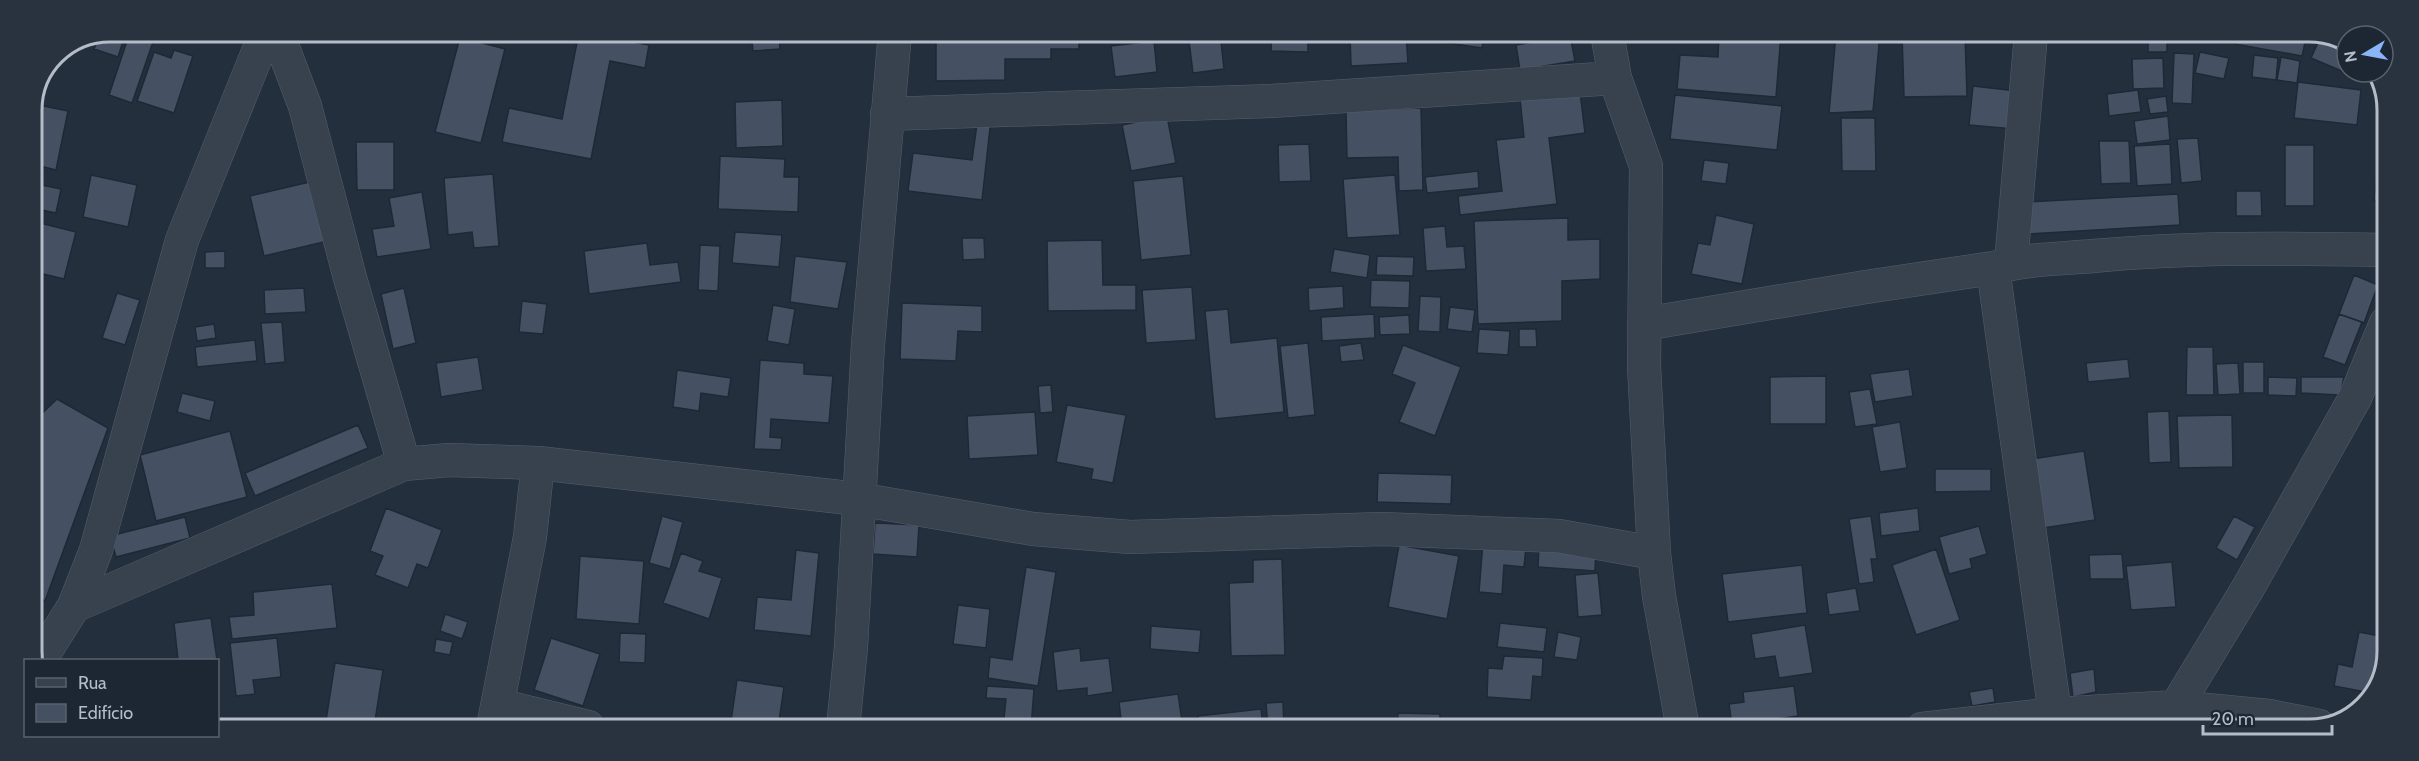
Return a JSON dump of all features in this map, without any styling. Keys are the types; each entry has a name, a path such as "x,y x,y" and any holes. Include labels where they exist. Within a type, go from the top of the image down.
{"street":[{"path":"42,657 74,606 96,550 182,240 262,42"},
{"path":"281,42 305,106 350,278 404,464"},
{"path":"844,719 851,647 868,344 894,42"},
{"path":"1609,42 1615,78 1646,166 1644,366 1654,554 1659,596 1681,719"},
{"path":"2030,42 2002,266 2055,714"},
{"path":"887,114 1271,100 1615,78"},
{"path":"1644,324 2002,266 2116,254 2266,247 2377,250"},
{"path":"2162,719 2176,707 2248,588 2355,398 2377,345"},
{"path":"74,606 404,464 449,460 538,463 858,499 1033,529 1130,537 1382,529 1559,536 1654,554"},
{"path":"521,719 496,716 530,537 538,463"},
{"path":"2011,719 2176,707 2284,719"}],"building":[{"path":"123,42 118,57 94,49 96,43"},
{"path":"127,42 153,42 132,103 109,95"},
{"path":"459,42 479,42 505,49 481,143 435,132"},
{"path":"577,42 633,42 649,45 645,68 610,61 591,159 502,142 509,108 562,119"},
{"path":"752,42 780,42 780,49 753,51"},
{"path":"936,42 1079,42 1079,49 1051,49 1051,59 1005,59 1005,80 936,81"},
{"path":"1154,42 1157,72 1115,77 1111,46"},
{"path":"1189,42 1221,42 1224,69 1193,73"},
{"path":"1272,42 1308,42 1308,52 1271,51"},
{"path":"1350,42 1407,42 1408,63 1351,66"},
{"path":"1441,42 1483,42 1482,48"},
{"path":"1532,42 1571,42 1575,61 1520,70 1516,45"},
{"path":"1719,42 1780,42 1776,97 1677,89 1680,55 1718,57"},
{"path":"1835,42 1879,42 1873,111 1829,113"},
{"path":"1902,42 1965,42 1967,96 1904,97"},
{"path":"2148,42 2167,42 2167,52 2148,52"},
{"path":"2235,42 2305,42 2302,56 2235,44"},
{"path":"2318,43 2335,47 2335,68 2311,58"},
{"path":"174,50 193,56 174,113 137,101 154,52 171,58"},
{"path":"2200,52 2229,58 2224,79 2195,73"},
{"path":"2174,53 2194,54 2192,104 2172,103"},
{"path":"2254,55 2278,58 2276,80 2252,77"},
{"path":"2281,57 2300,61 2297,83 2277,80"},
{"path":"2163,58 2164,88 2133,89 2132,59"},
{"path":"2298,82 2361,90 2357,125 2294,118"},
{"path":"1973,86 2017,91 2014,129 1969,125"},
{"path":"2138,90 2141,112 2109,116 2107,94"},
{"path":"1580,92 1585,133 1549,138 1557,204 1460,215 1458,196 1502,191 1496,140 1524,137 1520,99"},
{"path":"1675,95 1782,106 1777,150 1670,139"},
{"path":"2166,96 2168,112 2150,114 2147,99"},
{"path":"782,100 783,146 736,148 735,102"},
{"path":"42,106 68,111 56,170 42,166"},
{"path":"1421,108 1423,190 1399,191 1398,157 1347,158 1346,110"},
{"path":"1167,116 1176,163 1131,171 1122,125"},
{"path":"2168,116 2170,140 2137,144 2134,121"},
{"path":"978,117 991,119 982,200 908,191 913,153 972,160"},
{"path":"1841,118 1875,118 1876,171 1842,171"},
{"path":"2198,138 2202,181 2181,183 2177,139"},
{"path":"2099,141 2129,141 2131,183 2101,184"},
{"path":"356,142 394,142 394,190 357,190"},
{"path":"1309,144 1311,181 1279,182 1278,145"},
{"path":"2170,144 2172,184 2137,186 2134,146"},
{"path":"2285,145 2314,145 2314,206 2285,206"},
{"path":"720,156 785,159 784,177 799,177 798,212 718,209"},
{"path":"1704,160 1729,163 1726,184 1701,181"},
{"path":"1478,171 1479,188 1427,193 1425,177"},
{"path":"2377,173 2377,200 2374,200"},
{"path":"493,174 499,246 474,248 472,232 448,235 444,178"},
{"path":"91,175 137,185 128,227 83,217"},
{"path":"1395,175 1400,235 1347,238 1343,179"},
{"path":"1183,176 1191,255 1141,260 1133,181"},
{"path":"314,181 328,241 264,256 250,196"},
{"path":"42,185 61,189 56,213 42,210"},
{"path":"2236,191 2261,191 2262,216 2236,216"},
{"path":"422,192 431,249 377,257 372,229 394,226 389,198"},
{"path":"2178,194 2180,225 2027,234 2025,202"},
{"path":"1716,215 1754,224 1742,284 1691,274 1698,243 1710,245"},
{"path":"1568,218 1568,240 1600,239 1600,279 1562,281 1562,321 1478,324 1474,221"},
{"path":"42,224 76,232 64,279 42,274"},
{"path":"1445,226 1447,247 1464,246 1466,269 1426,271 1423,228"},
{"path":"735,232 782,235 779,267 732,263"},
{"path":"962,238 984,238 985,259 963,260"},
{"path":"1102,240 1103,285 1136,285 1136,310 1048,311 1047,241"},
{"path":"647,243 650,265 678,262 681,282 589,294 584,251"},
{"path":"700,245 720,246 718,291 698,290"},
{"path":"1334,249 1370,255 1367,278 1330,272"},
{"path":"225,251 225,268 205,268 205,252"},
{"path":"795,256 847,262 838,309 790,302"},
{"path":"1377,256 1414,257 1413,276 1376,275"},
{"path":"2354,275 2377,285 2364,323 2339,314"},
{"path":"1371,280 1410,281 1409,308 1370,307"},
{"path":"1343,286 1344,308 1309,311 1308,288"},
{"path":"1192,287 1196,340 1146,343 1142,290"},
{"path":"304,288 306,312 265,314 264,290"},
{"path":"404,288 416,343 393,349 381,294"},
{"path":"117,293 140,300 125,345 102,338"},
{"path":"1420,296 1441,297 1440,332 1418,331"},
{"path":"522,301 547,304 543,334 519,332"},
{"path":"902,303 982,306 982,332 958,331 956,361 900,359"},
{"path":"773,305 795,309 789,345 767,341"},
{"path":"1450,307 1475,310 1472,332 1447,329"},
{"path":"1228,309 1231,343 1277,338 1284,412 1215,419 1205,311"},
{"path":"1374,314 1375,338 1322,341 1321,317"},
{"path":"2339,314 2362,322 2345,365 2323,357"},
{"path":"1409,315 1410,334 1380,335 1379,317"},
{"path":"282,322 285,362 265,364 261,323"},
{"path":"214,324 216,338 197,341 195,327"},
{"path":"1479,329 1510,331 1508,355 1477,353"},
{"path":"1519,329 1536,329 1537,347 1519,347"},
{"path":"255,340 257,361 197,367 195,347"},
{"path":"1308,343 1315,415 1288,418 1280,346"},
{"path":"1361,343 1364,360 1341,362 1339,346"},
{"path":"1403,345 1461,367 1435,436 1399,422 1415,383 1392,374"},
{"path":"2187,347 2213,347 2214,395 2186,395"},
{"path":"478,357 483,390 441,397 436,363"},
{"path":"2128,359 2130,378 2088,382 2086,363"},
{"path":"760,360 804,363 804,374 833,376 829,423 771,419 770,437 782,438 781,450 754,449"},
{"path":"2243,362 2264,362 2264,393 2243,393"},
{"path":"2238,363 2240,394 2218,395 2216,364"},
{"path":"1909,369 1913,396 1875,402 1870,374"},
{"path":"677,370 731,378 728,397 701,393 699,411 673,407"},
{"path":"1826,376 1826,424 1770,424 1770,377"},
{"path":"2268,377 2297,378 2296,396 2268,395"},
{"path":"2301,377 2344,377 2340,395 2301,393"},
{"path":"1051,385 1053,412 1040,413 1038,386"},
{"path":"1870,389 1877,424 1855,427 1849,392"},
{"path":"182,393 215,401 210,421 177,412"},
{"path":"57,399 108,428 45,601 42,599 42,413"},
{"path":"1067,405 1126,415 1113,483 1091,479 1093,469 1056,462"},
{"path":"2169,411 2171,462 2149,463 2147,412"},
{"path":"1035,412 1038,455 969,459 967,416"},
{"path":"2232,415 2233,467 2179,468 2177,416"},
{"path":"1900,422 1907,468 1880,472 1872,427"},
{"path":"358,425 368,448 255,496 245,473"},
{"path":"230,431 247,497 156,521 140,455"},
{"path":"2084,451 2095,520 2037,529 2026,460"},
{"path":"1935,469 1991,469 1991,491 1935,492"},
{"path":"1378,473 1452,475 1451,504 1377,502"},
{"path":"386,508 442,530 428,568 417,564 408,588 375,575 383,556 370,551"},
{"path":"1918,508 1920,531 1881,536 1879,513"},
{"path":"662,516 683,522 670,569 649,563"},
{"path":"1871,516 1877,559 1871,559 1874,582 1859,584 1849,519"},
{"path":"2234,516 2255,527 2237,560 2216,548"},
{"path":"185,517 190,538 116,557 110,536"},
{"path":"875,523 919,525 917,557 873,554"},
{"path":"1979,526 1987,554 1970,559 1972,568 1949,574 1939,537"},
{"path":"1483,542 1526,547 1524,567 1504,565 1502,594 1479,592"},
{"path":"1399,545 1459,556 1447,619 1388,607"},
{"path":"1539,545 1596,548 1595,571 1538,567"},
{"path":"1936,549 1960,620 1916,635 1892,565"},
{"path":"796,550 819,553 811,636 754,630 757,597 791,600"},
{"path":"681,553 703,561 699,571 722,578 709,619 663,603"},
{"path":"2122,554 2124,579 2090,579 2089,555"},
{"path":"580,556 644,561 639,624 576,619"},
{"path":"1282,559 1285,655 1231,656 1229,583 1253,582 1253,560"},
{"path":"2172,562 2176,607 2131,610 2126,566"},
{"path":"1802,565 1807,613 1728,622 1722,574"},
{"path":"1026,567 1056,572 1038,686 988,678 990,657 1012,660"},
{"path":"1598,573 1602,615 1578,617 1575,575"},
{"path":"332,584 337,628 232,639 229,617 254,615 253,592"},
{"path":"1856,588 1860,611 1829,615 1826,593"},
{"path":"958,605 990,609 986,648 953,644"},
{"path":"445,614 468,622 462,639 440,631"},
{"path":"211,618 217,659 178,659 174,623"},
{"path":"1500,623 1547,628 1544,652 1497,647"},
{"path":"1805,625 1813,673 1779,678 1775,656 1755,659 1751,634"},
{"path":"1151,626 1201,630 1199,653 1150,649"},
{"path":"1558,632 1581,637 1577,660 1554,657"},
{"path":"2359,632 2377,635 2375,669 2364,692 2334,686 2338,664 2352,667"},
{"path":"620,633 646,634 645,663 619,662"},
{"path":"277,638 281,677 253,680 255,694 236,696 230,643"},
{"path":"551,638 600,654 583,706 534,690"},
{"path":"436,639 453,642 450,655 434,652"},
{"path":"1080,648 1081,661 1109,658 1113,692 1087,696 1087,688 1057,691 1053,652"},
{"path":"1504,656 1543,658 1542,677 1533,676 1531,700 1487,697 1488,668 1502,669"},
{"path":"335,663 383,670 375,719 326,719"},
{"path":"2094,669 2096,692 2073,697 2070,673"},
{"path":"737,680 784,687 779,719 731,719"},
{"path":"987,686 1034,689 1032,719 1004,719 1006,699 986,698"},
{"path":"1794,686 1798,716 1776,719 1731,719 1729,704 1744,702 1743,692"},
{"path":"1993,688 1995,702 1972,706 1969,692"},
{"path":"1178,694 1182,719 1121,719 1119,702"},
{"path":"1283,702 1284,719 1267,719 1266,703"},
{"path":"1261,709 1262,719 1198,719 1198,716"},
{"path":"1398,713 1440,714 1440,719 1398,719"}]}
